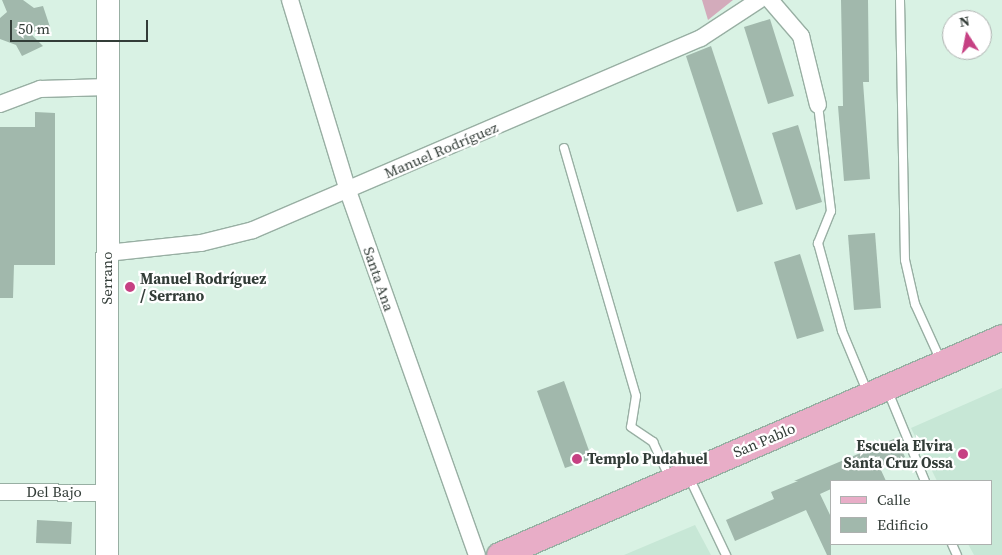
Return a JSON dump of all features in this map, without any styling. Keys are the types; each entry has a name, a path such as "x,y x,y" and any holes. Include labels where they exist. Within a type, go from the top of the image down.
{"main road":[{"name":"Serrano","path":"107,555 108,0"},
{"name":"San Pablo","path":"499,555 1002,338"}],"street":[{"name":"Santa Ana","path":"290,0 348,190 477,555"},
{"name":"Manuel Rodríguez","path":"107,253 235,236 348,190 701,38 759,0"},
{"path":"770,0 785,13 801,36 818,105"},
{"path":"0,104 40,89 108,87"},
{"name":"Del Bajo","path":"0,492 107,493"}],"lane":[{"path":"900,0 905,260 915,304 942,363"},
{"path":"818,105 831,211 818,243 842,332 877,391 924,480"},
{"path":"564,148 636,396 631,426 656,446 679,477 726,555"}],"shaded area":[{"path":"702,0 733,0 708,20"},
{"name":"Escuela Elvira Santa Cruz Ossa","path":"1002,388 1002,555 974,555 969,545 992,545 992,480 937,480 911,428"},
{"path":"695,525 711,555 624,555"}],"building":[{"path":"2,0 23,0 34,8 43,6 50,27 30,33 43,46 22,56 16,45 0,39 0,18 7,12"},
{"path":"841,0 868,0 869,82 863,82 870,179 844,181 838,106 843,106"},
{"path":"770,19 794,96 768,104 744,27"},
{"path":"711,46 763,204 737,212 686,56"},
{"path":"35,112 55,113 55,265 14,265 13,298 0,298 0,127 35,127"},
{"path":"798,125 822,202 796,210 772,133"},
{"path":"875,233 881,308 854,310 848,235"},
{"path":"800,254 824,331 797,339 774,262"},
{"path":"564,381 592,459 565,468 537,391"},
{"path":"896,438 905,457 880,468 886,480 830,480 830,489 820,494 830,515 831,555 827,555 806,510 735,541 726,520 774,499 771,492 798,481 794,481"},
{"path":"37,520 72,522 71,544 36,543"}],"place":[{"name":"Manuel Rodríguez / Serrano","path":"130,287"},
{"name":"Escuela Elvira Santa Cruz Ossa","path":"963,454"},
{"name":"Templo Pudahuel","path":"577,459"}]}
